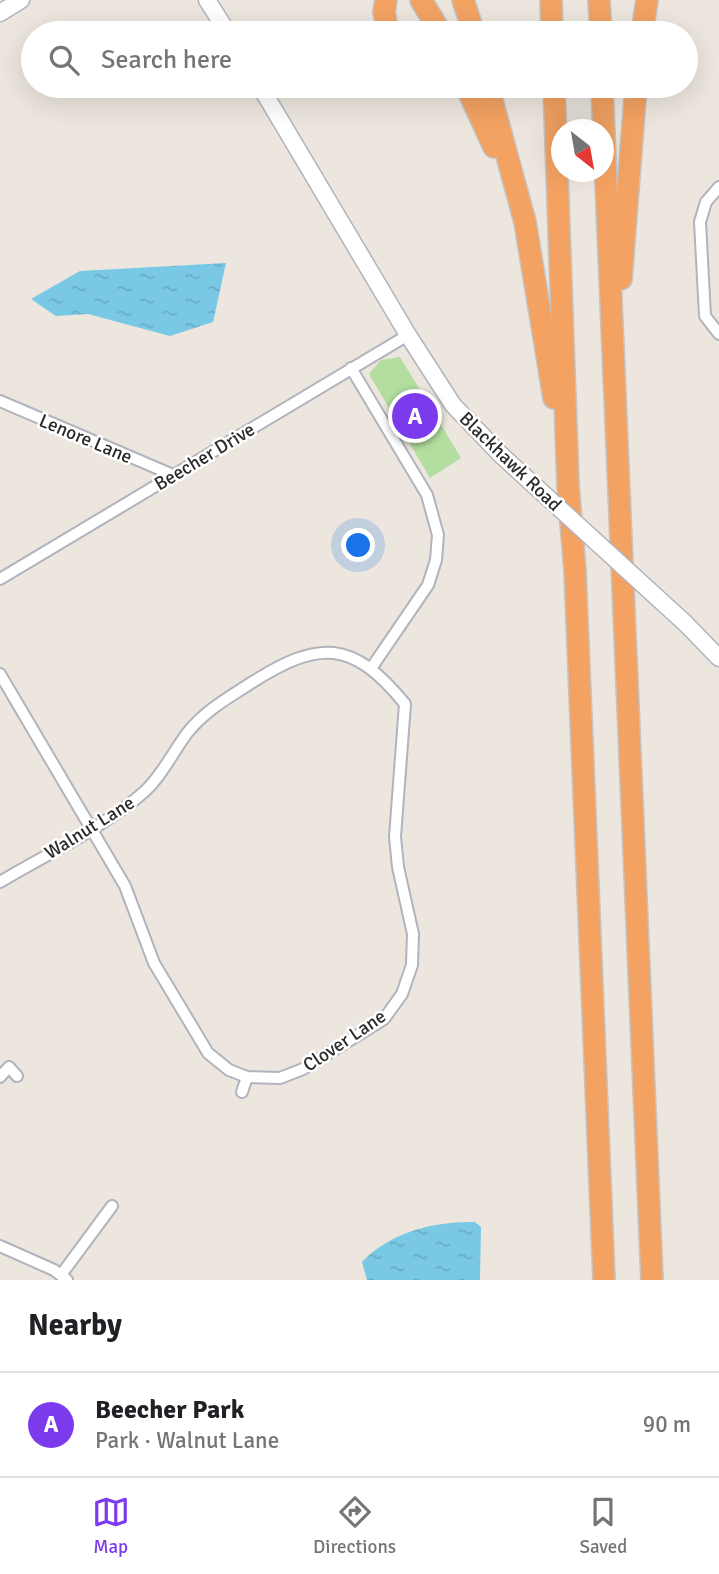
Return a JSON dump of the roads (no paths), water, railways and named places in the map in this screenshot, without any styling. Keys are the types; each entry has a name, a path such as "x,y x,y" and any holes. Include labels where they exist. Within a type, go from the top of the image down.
{"highway":[{"path":"385,21 383,12 386,0"},
{"path":"421,0 434,21"},
{"path":"463,0 470,21"},
{"path":"551,0 552,21"},
{"path":"599,0 600,21"},
{"path":"644,21 647,0"},
{"path":"471,98 525,222"},
{"path":"491,98 525,222 568,485"},
{"path":"554,98 568,485 575,571 604,1280"},
{"path":"603,98 613,386 652,1280"},
{"path":"613,386 635,98"}],"street":[{"path":"0,13 21,0"},
{"path":"207,0 220,21"},
{"name":"Blackhawk Road","path":"267,98 408,335 453,405 500,454 685,623 719,658"},
{"path":"719,187 706,202 700,222 704,310 709,326 719,334"},
{"name":"Beecher Drive","path":"0,579 408,335"},
{"path":"351,368 427,495 438,535 436,560 428,585 372,667"},
{"name":"Lenore Lane","path":"0,401 173,475"},
{"name":"Walnut Lane","path":"0,882 92,827 145,791 189,731 209,709 284,662 307,654 330,652 352,657 372,667"},
{"name":"Clover Lane","path":"0,674 125,886 154,963 208,1053 229,1070 247,1077 279,1078 303,1069 384,1019 402,994 412,965 413,934 398,867 395,837 406,711 405,704 372,667"},
{"path":"0,1077 9,1067 17,1076"},
{"path":"242,1092 247,1077"},
{"path":"0,1246 64,1278 112,1206"}],"water":[{"path":"226,263 213,322 170,336 88,314 56,316 31,299 80,271"},
{"path":"475,1222 481,1227 480,1280 367,1280 362,1262 386,1243 429,1226"}],"place":[{"name":"Beecher Park","path":"415,416"}]}
